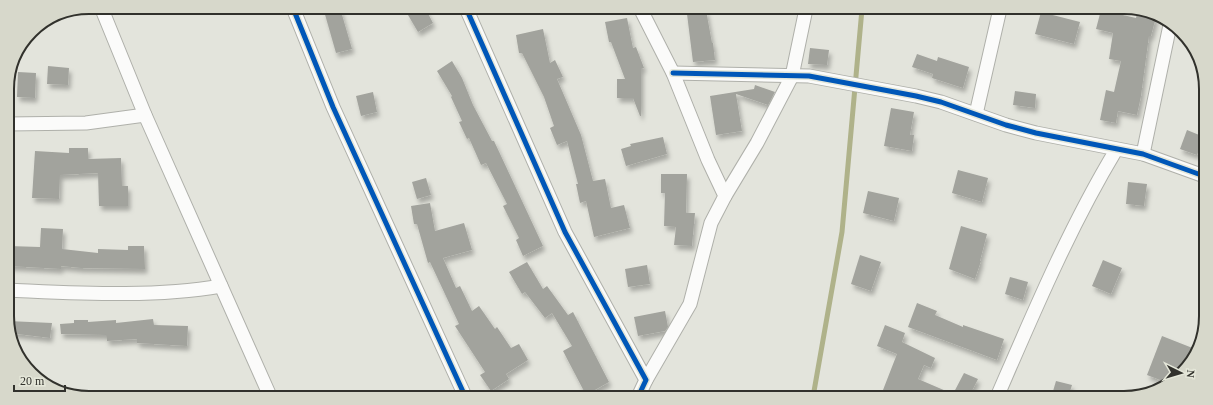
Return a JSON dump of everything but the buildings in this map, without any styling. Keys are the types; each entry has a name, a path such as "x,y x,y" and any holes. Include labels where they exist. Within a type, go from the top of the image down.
{"street":[{"path":"104,14 145,115 268,391"},
{"path":"295,14 334,107 463,391"},
{"path":"469,14 565,232 646,380"},
{"path":"643,14 673,73 708,160 725,196"},
{"path":"641,391 690,304 711,223 725,196 758,143 792,76 805,14"},
{"path":"976,114 999,14"},
{"path":"1143,154 1169,29"},
{"path":"673,73 809,76 916,96 1036,133 1116,150 1143,154 1199,174"},
{"path":"14,124 86,123 145,115"},
{"path":"1000,391 1074,226 1116,150"},
{"path":"14,290 87,293 194,291 221,286"}],"waterway":[{"path":"814,391 842,232 862,14"}],"cycle path":[{"path":"295,14 333,107 463,391"},
{"path":"469,14 565,232 646,380 641,391"},
{"path":"673,73 809,76 916,96 941,102 1006,125 1036,133 1143,154 1199,174"}]}
